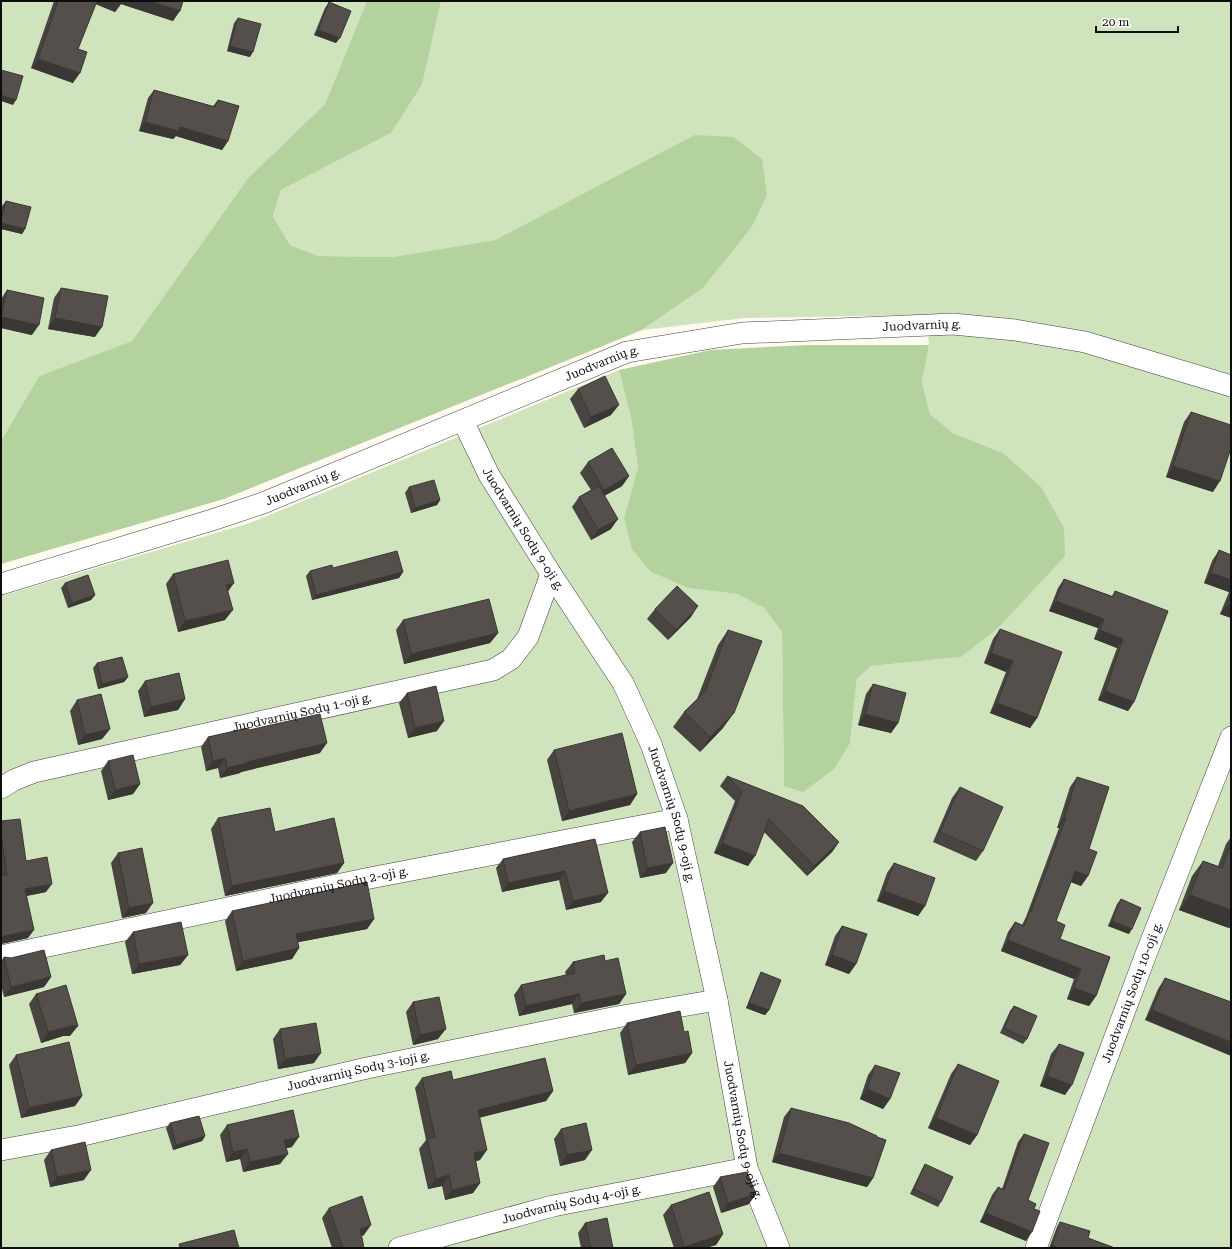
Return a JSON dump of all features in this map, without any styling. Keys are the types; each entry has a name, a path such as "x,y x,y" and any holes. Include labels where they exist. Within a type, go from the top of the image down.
{"street":[{"name":"Juodvarnių g.","path":"1,584 262,504 627,352 742,333 953,324 1015,330 1085,342 1231,386"},
{"name":"Juodvarnių Sodų 9-oji g.","path":"463,421 489,475 551,574 623,683 651,744 677,819 717,1000 747,1168 779,1248"},
{"name":"Juodvarnių Sodų 1-oji g.","path":"1,788 14,780 34,772 493,670 512,659 528,636 551,574"},
{"name":"Juodvarnių Sodų 10-oji g.","path":"1036,1248 1144,961 1231,737"},
{"name":"Juodvarnių Sodų 2-oji g.","path":"1,956 370,878 677,819"},
{"name":"Juodvarnių Sodų 3-ioji g.","path":"1,1150 83,1135 367,1068 617,1017 717,1000"},
{"name":"Juodvarnių Sodų 4-oji g.","path":"399,1248 553,1206 747,1168"}],"green space":[{"path":"1,1 367,1 325,104 248,178 132,341 39,376 1,441"},
{"path":"367,1 441,1 422,85 391,133 281,190 273,216 290,245 318,256 393,257 495,240 694,135 733,137 762,159 767,195 752,227 703,288 642,330 224,499 1,564 1,441 39,376 132,341 248,178 325,104"},
{"path":"441,1 1231,1 1231,1248 1,1248 1,596 250,523 619,370 631,418 638,467 624,518 651,572 687,588 737,594 764,608 782,632 784,785 850,743 857,679 871,666 961,657 1003,453 953,433 930,414 922,382 929,345 926,315 745,318 642,330 703,288 752,227 767,195 694,135 495,240 393,257 318,256 290,245 273,216 281,190 391,133 422,85"},
{"path":"807,345 929,345 922,382 930,414 953,433 1003,453 1041,487 1064,528 1065,556 998,628 961,657 871,666 857,679 850,743 834,769 803,792 784,786 782,632 764,608 737,594 687,588 651,572 632,549 624,518 638,467 631,418 619,370 710,350"}],"building":[{"path":"58,1 97,1 78,49 87,52 80,73 38,59"},
{"path":"149,1 183,1 180,11"},
{"path":"329,2 351,11 340,38 318,30"},
{"path":"238,18 261,24 253,52 230,46"},
{"path":"1,70 23,76 16,100 1,95"},
{"path":"154,90 215,107 218,100 239,106 228,141 180,127 179,131 145,122"},
{"path":"6,201 31,207 25,229 1,223"},
{"path":"61,288 108,296 102,327 55,318"},
{"path":"7,290 44,298 39,325 1,317"},
{"path":"605,376 619,405 591,417 578,389"},
{"path":"1191,412 1231,425 1231,448 1220,481 1173,466"},
{"path":"612,448 629,476 604,490 588,462"},
{"path":"434,480 440,500 415,508 409,487"},
{"path":"599,486 618,519 598,530 579,497"},
{"path":"1219,550 1231,555 1231,580 1211,573"},
{"path":"397,551 403,572 316,595 310,571 332,565 333,568"},
{"path":"228,560 234,583 226,585 233,610 185,621 173,574"},
{"path":"88,575 95,595 72,603 65,583"},
{"path":"1064,579 1113,597 1115,591 1168,611 1134,702 1105,691 1123,639 1100,630 1104,619 1056,601"},
{"path":"677,586 698,606 676,630 655,609"},
{"path":"1231,595 1231,605 1228,604"},
{"path":"489,599 498,633 411,654 403,620"},
{"path":"1000,629 1062,652 1037,718 997,703 1013,661 991,653"},
{"path":"728,630 762,641 734,713 710,737 684,712 705,692"},
{"path":"122,657 128,677 102,684 97,663"},
{"path":"179,673 185,699 151,707 145,681"},
{"path":"873,684 906,693 898,723 865,714"},
{"path":"436,686 444,721 415,728 407,693"},
{"path":"101,694 110,729 85,735 77,700"},
{"path":"320,714 327,743 227,768 225,758 213,761 208,737 248,728 249,730"},
{"path":"622,733 637,794 569,811 554,750"},
{"path":"133,755 140,784 115,790 108,761"},
{"path":"727,776 803,806 839,842 814,866 769,819 755,856 722,843 742,791"},
{"path":"1077,777 1109,787 1089,849 1097,852 1088,876 1075,871 1056,921 1065,925 1060,939 1110,957 1096,996 1074,988 1081,969 1008,940 1015,922 1024,926 1030,911 1031,912 1066,818 1064,818"},
{"path":"960,787 1003,807 983,851 940,832"},
{"path":"270,808 275,832 334,818 344,863 232,886 218,818"},
{"path":"20,819 26,861 47,857 52,884 25,889 34,930 4,936 1,938 1,876 7,875 1,834 1,821"},
{"path":"665,827 673,863 647,868 640,832"},
{"path":"595,839 608,893 573,901 565,871 508,883 503,859"},
{"path":"1231,844 1231,910 1190,895 1203,861 1222,868"},
{"path":"142,848 153,903 129,908 118,853"},
{"path":"894,863 935,878 925,906 884,891"},
{"path":"367,882 374,919 296,934 299,948 243,961 232,911"},
{"path":"1121,899 1141,908 1132,929 1112,921"},
{"path":"181,922 188,955 139,964 133,932"},
{"path":"842,926 867,934 856,964 832,955"},
{"path":"44,950 51,977 11,987 4,957 11,958"},
{"path":"604,955 605,961 618,958 626,994 581,1003 579,994 526,1006 521,985 575,973 573,962"},
{"path":"761,972 781,980 769,1010 749,1003"},
{"path":"1165,978 1231,1002 1231,1042 1152,1010"},
{"path":"66,985 78,1026 71,1026 48,1032 36,994"},
{"path":"439,997 446,1029 420,1035 413,1002"},
{"path":"1014,1006 1037,1016 1027,1039 1004,1028"},
{"path":"680,1011 684,1032 688,1031 692,1053 636,1065 627,1023"},
{"path":"316,1023 321,1053 285,1059 280,1029"},
{"path":"69,1042 82,1096 29,1108 16,1055"},
{"path":"1059,1044 1084,1053 1072,1085 1047,1076"},
{"path":"545,1058 553,1091 478,1110 487,1150 474,1153 480,1183 452,1190 449,1175 436,1179 427,1139 435,1137 422,1078 451,1071 453,1080"},
{"path":"958,1064 999,1081 977,1135 936,1118"},
{"path":"875,1065 900,1073 890,1099 867,1089"},
{"path":"791,1108 849,1123 886,1140 873,1178 779,1153"},
{"path":"293,1110 299,1137 284,1140 288,1154 250,1162 247,1149 233,1152 227,1125"},
{"path":"199,1116 205,1136 176,1145 170,1123"},
{"path":"586,1123 592,1150 567,1155 561,1129"},
{"path":"1024,1134 1049,1143 1028,1200 1036,1204 1034,1209 1040,1211 1032,1232 986,1213 998,1187 1004,1190"},
{"path":"85,1142 91,1170 57,1177 51,1150"},
{"path":"925,1164 953,1177 941,1202 914,1189"},
{"path":"747,1172 756,1194 728,1203 720,1177"},
{"path":"709,1192 723,1234 684,1247 671,1205"},
{"path":"362,1196 371,1225 360,1229 364,1248 343,1248 329,1208"},
{"path":"607,1218 613,1248 591,1248 585,1223"},
{"path":"1060,1222 1090,1231 1088,1238 1115,1248 1056,1248 1052,1245"},
{"path":"234,1230 239,1248 180,1248 179,1244"}]}
